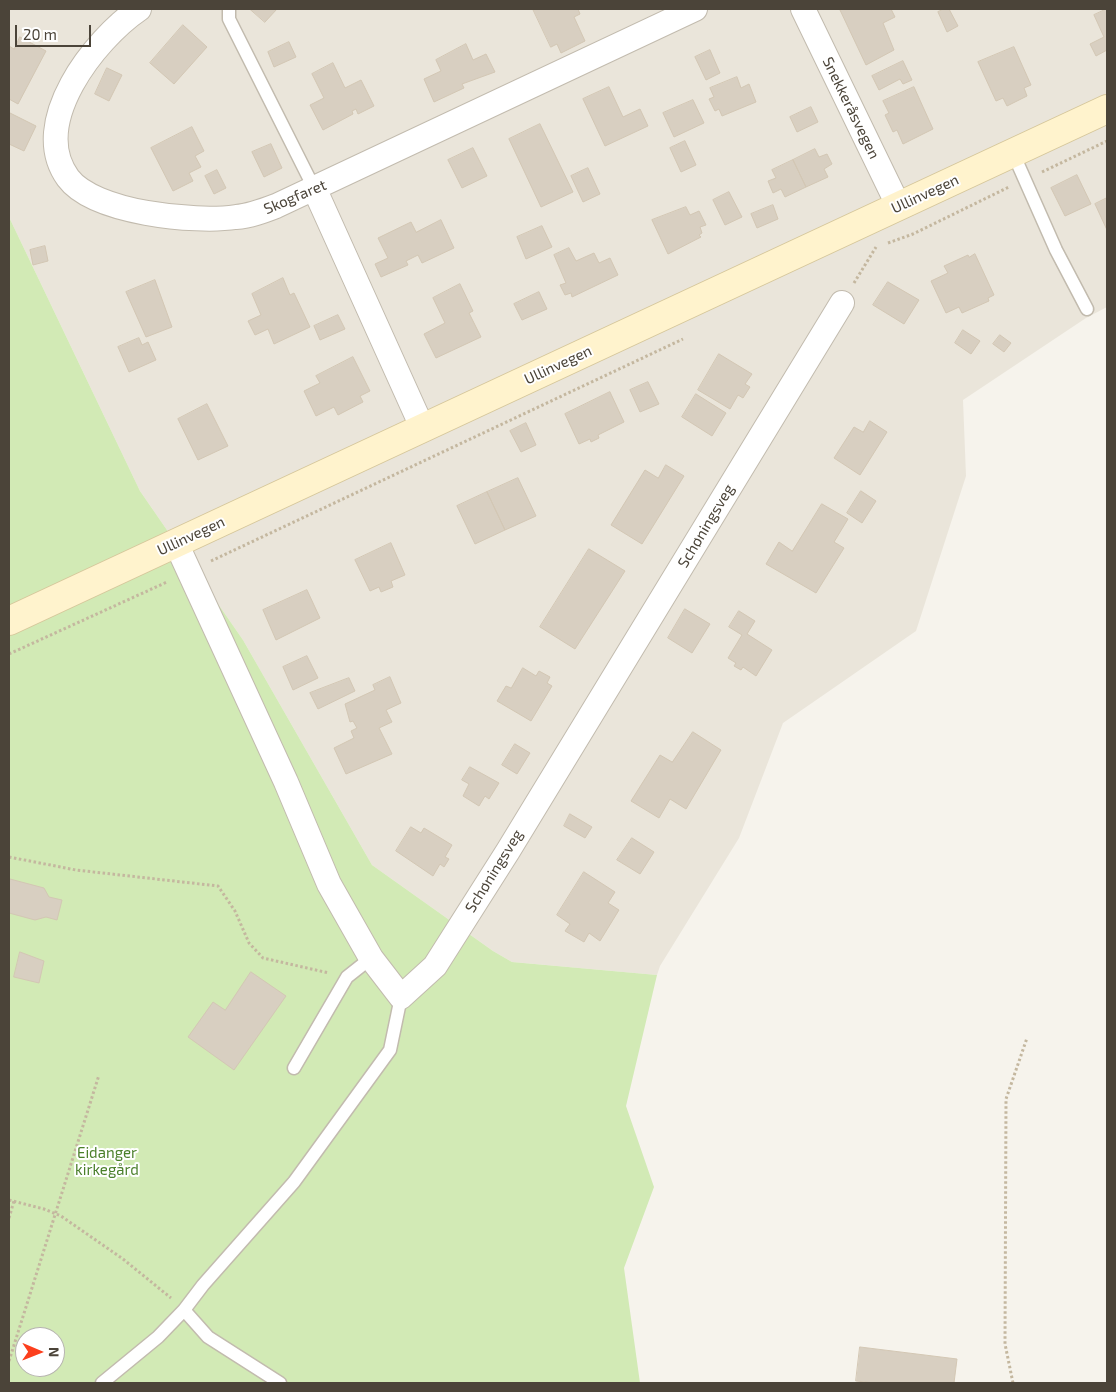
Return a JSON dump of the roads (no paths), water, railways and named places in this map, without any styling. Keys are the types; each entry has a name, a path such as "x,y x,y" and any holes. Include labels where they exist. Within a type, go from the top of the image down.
{"main road":[{"name":"Ullinvegen","path":"9,621 1107,109"}],"street":[{"name":"Skogfaret","path":"139,9 104,38 86,60 73,83 61,110 56,133 57,150 61,165 76,186 97,200 118,206 198,219 238,217 258,213 315,190 694,9"},
{"name":"Snekkeråsvegen","path":"803,9 899,207"},
{"path":"315,190 422,427"},
{"name":"Schøningsveg","path":"401,997 435,966 842,303"},
{"path":"176,543 329,884 371,958 401,997"}],"lane":[{"path":"229,9 229,19 315,190"},
{"path":"1013,153 1056,250 1087,309"},
{"path":"294,1068 347,977 371,958"},
{"path":"102,1383 158,1337 184,1310 203,1285 294,1182 390,1050 401,997"},
{"path":"184,1310 208,1337 280,1383"}],"park label":[{"name":"Eidanger kirkegård","path":"107,1162"}]}
